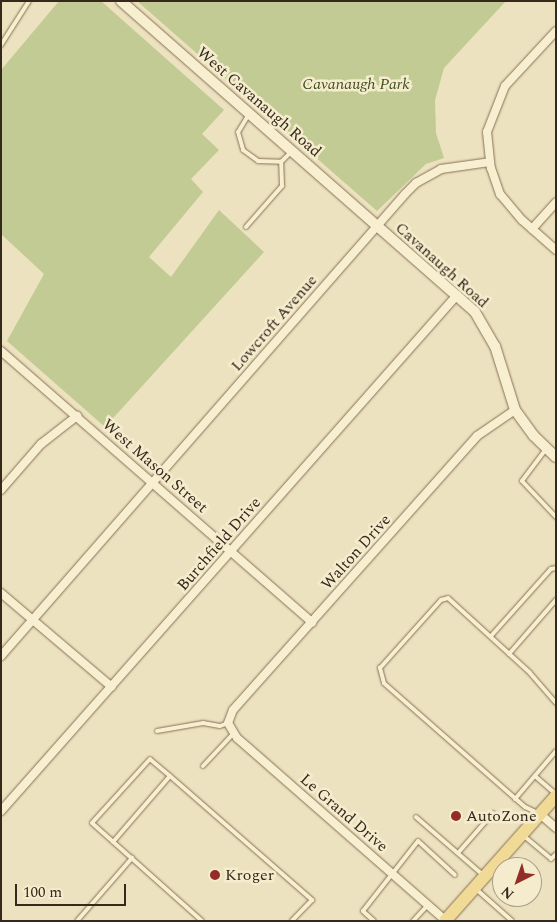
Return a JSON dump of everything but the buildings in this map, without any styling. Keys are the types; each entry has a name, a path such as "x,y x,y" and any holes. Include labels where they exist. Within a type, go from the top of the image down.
{"main road":[{"path":"446,921 556,795"}],"street":[{"name":"West Cavanaugh Road","path":"121,1 377,226"},
{"path":"556,31 506,86 487,132 490,162 500,194 532,229 556,250"},
{"name":"Lowcroft Avenue","path":"1,656 405,194 429,175 442,169 490,162"},
{"path":"532,229 556,202"},
{"name":"Cavanaugh Road","path":"377,226 457,295 486,326 515,410 547,449 556,457"},
{"name":"Burchfield Drive","path":"1,811 457,295"},
{"name":"West Mason Street","path":"1,351 312,622"},
{"name":"Walton Drive","path":"228,723 234,710 477,436 515,410"},
{"path":"1,490 42,444 77,416"},
{"path":"1,593 112,687"},
{"name":"Le Grand Drive","path":"228,723 233,734 446,921"},
{"path":"540,814 556,828"}],"lane":[{"path":"1,46 29,1"},
{"path":"249,113 238,132 242,150 258,160 281,162"},
{"path":"246,227 282,186 281,162 292,151"},
{"path":"547,449 522,481 556,517"},
{"path":"491,636 551,569 556,568"},
{"path":"540,814 515,799 384,683 380,675 380,668 441,600 448,598 457,604 510,654 556,703"},
{"path":"510,654 556,600"},
{"path":"157,731 203,723 220,726 228,723"},
{"path":"203,766 233,734"},
{"path":"515,799 556,752"},
{"path":"202,921 92,823 150,759 312,900 292,921"},
{"path":"113,842 170,776"},
{"path":"535,776 556,795"},
{"path":"458,853 492,813"},
{"path":"416,817 484,876"},
{"path":"522,834 551,859 556,854"},
{"path":"374,921 363,911 418,841 455,875"},
{"path":"77,921 132,858"},
{"path":"474,888 512,921"},
{"path":"413,921 428,905"}],"green space":[{"path":"59,1 101,1 224,110 202,134 219,150 191,179 203,192 149,257 171,277 219,210 264,252 105,427 7,341 44,274 1,234 1,70"},
{"name":"Cavanaugh Park","path":"137,1 506,1 444,68 435,100 436,133 444,158 426,164 377,211"}],"place":[{"name":"AutoZone","path":"456,816"},
{"name":"Kroger","path":"215,875"}]}
